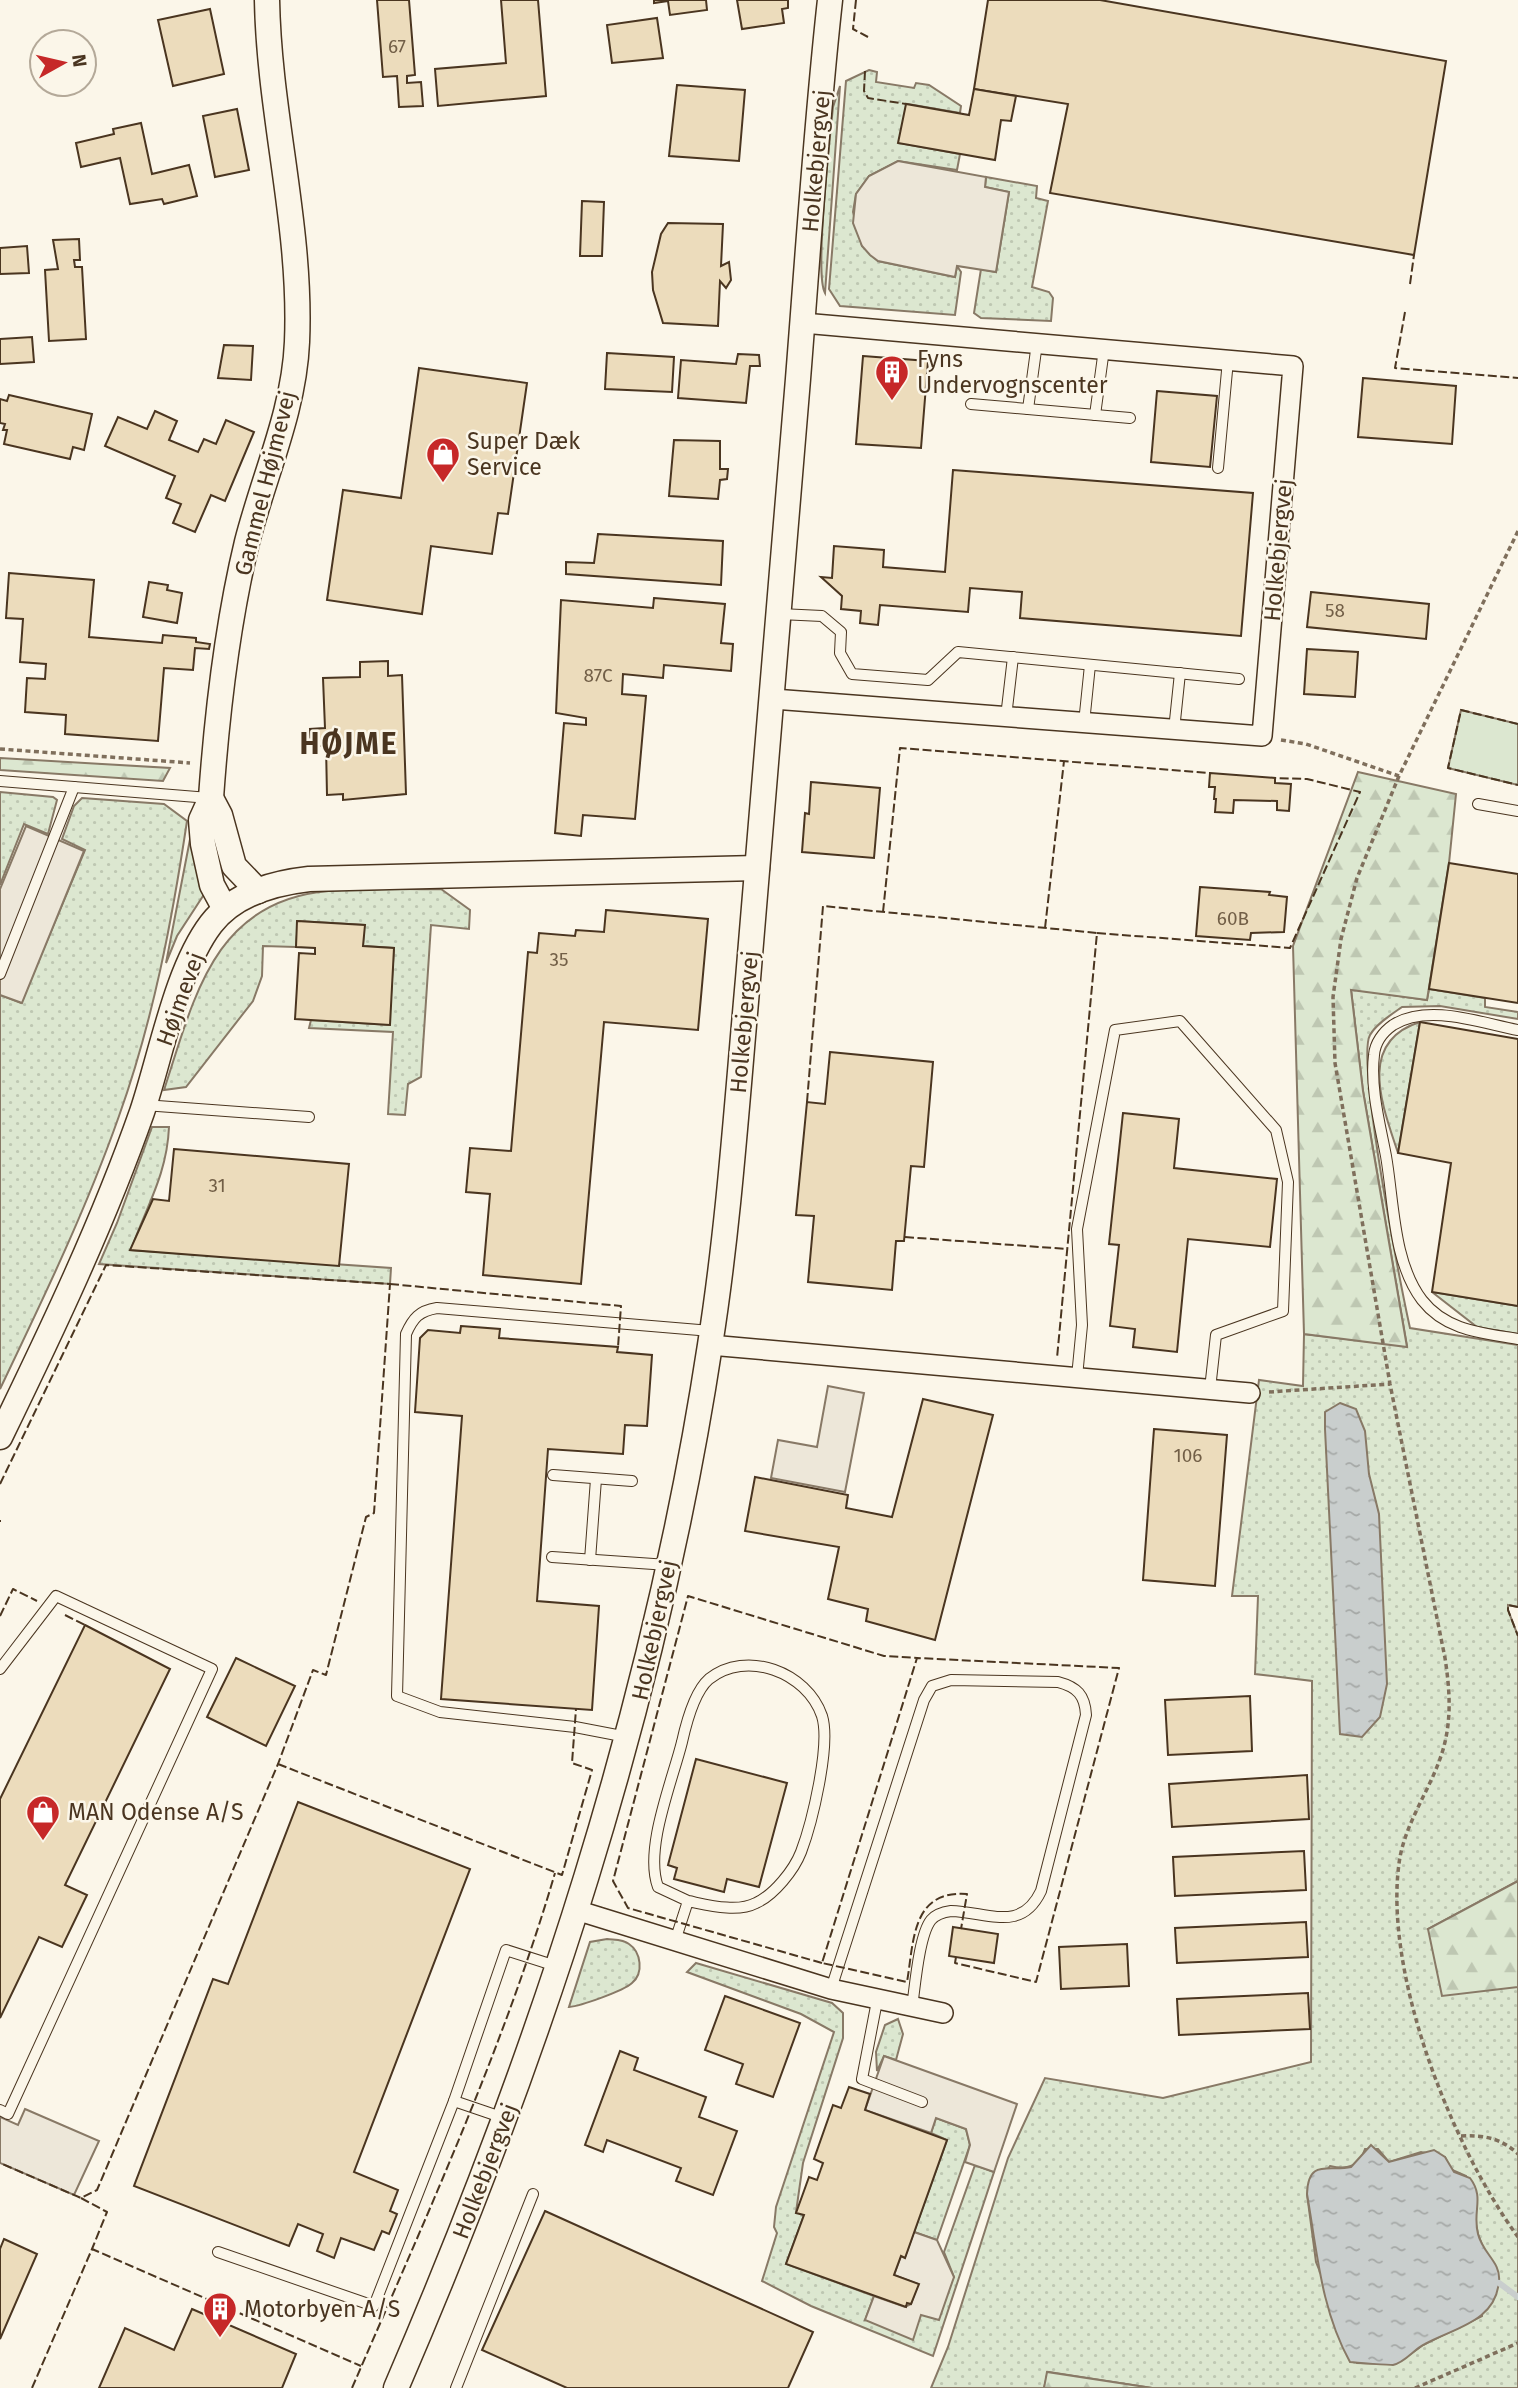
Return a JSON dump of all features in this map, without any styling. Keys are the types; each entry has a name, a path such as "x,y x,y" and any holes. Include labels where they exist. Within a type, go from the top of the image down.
{"street":[{"name":"Gammel Højmevej","path":"225,909 212,885 203,845 201,820 211,798 230,636 247,541 284,426 297,344 297,276 268,60 267,0"},
{"name":"Holkebjergvej","path":"396,2388 453,2255 505,2118 558,1967 628,1738 668,1565 711,1338 727,1205 773,699 830,0"},
{"name":"Holkebjergvej","path":"803,323 1293,366 1262,736"},
{"path":"773,699 1262,736"},
{"name":"Gammel Højmevej","path":"211,798 220,816 234,866 258,891"},
{"name":"Højmevej","path":"0,1437 66,1300 144,1105 188,966 211,925 225,909 272,884 309,879 757,868"},
{"path":"711,1338 1250,1393"},
{"path":"576,1910 831,1989 943,2013"}],"lane":[{"path":"1028,409 1037,343"},
{"path":"1095,415 1104,349"},
{"path":"1218,468 1228,360"},
{"path":"971,404 1130,418"},
{"path":"779,614 822,616 841,632 840,653 852,674 928,680 958,652 1239,679"},
{"path":"1006,717 1013,657"},
{"path":"1084,723 1090,665"},
{"path":"1174,730 1180,673"},
{"path":"0,781 211,798"},
{"path":"0,974 74,787"},
{"path":"1478,804 1518,811"},
{"path":"1518,1030 1445,1016 1406,1018 1380,1036 1373,1053 1377,1104 1401,1250 1412,1283 1422,1300 1442,1320 1468,1330 1518,1339"},
{"path":"1077,1377 1082,1325 1077,1230 1115,1030 1180,1021 1276,1130 1288,1182 1283,1311 1216,1335 1210,1389"},
{"path":"144,1105 309,1117"},
{"path":"628,1738 575,1727 440,1712 397,1696 406,1334 413,1318 425,1310 437,1308 711,1338"},
{"path":"553,1475 632,1481"},
{"path":"590,1560 596,1479"},
{"path":"552,1557 668,1565"},
{"path":"0,1668 56,1596 212,1670 8,2114 0,2110"},
{"path":"753,1664 784,1674 809,1693 822,1717 826,1750 801,1853 776,1889 755,1904 722,1908 688,1901 658,1886 652,1857 688,1719 706,1681 729,1667 753,1664"},
{"path":"831,1989 925,1700 932,1686 951,1680 1058,1682 1070,1685 1079,1691 1085,1703 1086,1715 1041,1891 1035,1904 1026,1913 1013,1917 951,1910 941,1912 931,1920 926,1932 911,2008"},
{"path":"675,1941 688,1901"},
{"path":"218,2252 374,2306 454,2101 506,1950 558,1967"},
{"path":"877,2001 862,2079 922,2102"},
{"path":"454,2101 505,2118"},
{"path":"456,2388 534,2194"}],"path":[{"path":"1518,531 1399,776 1357,878 1341,939 1333,997 1335,1063 1390,1384 1446,1658 1451,1703 1442,1753 1401,1856 1399,1938 1418,2030 1433,2075 1461,2136 1518,2237"},
{"path":"1262,736 1306,744 1399,776"},
{"path":"0,749 214,764"},
{"path":"1250,1393 1390,1384"},
{"path":"1461,2136 1481,2135 1506,2143 1518,2154"},
{"path":"1415,2388 1518,2343"}],"green space":[{"path":"869,70 877,72 876,82 914,88 916,83 929,85 961,106 960,113 907,104 899,143 960,154 957,170 898,161 869,176 856,194 853,212 862,246 878,261 955,277 957,266 961,272 955,315 840,306 829,289 846,81"},
{"path":"840,86 825,293 821,260 824,204 833,107"},
{"path":"986,177 1037,186 1036,198 1048,201 1032,287 1049,292 1053,298 1051,321 981,318 974,313 981,269 996,272 1009,192 985,187"},
{"path":"1461,710 1518,724 1518,785 1448,768"},
{"path":"0,758 170,768 163,781 0,770"},
{"path":"1358,772 1456,794 1449,863 1427,1000 1351,990 1363,1091 1407,1347 1304,1334 1293,946"},
{"path":"0,792 53,797 57,800 48,834 24,824 0,885"},
{"path":"82,798 164,804 187,821 152,1007 131,1080 78,1220 0,1389 0,995 21,1003 85,850 62,839 74,806"},
{"path":"192,829 203,883 203,896 177,936 166,963"},
{"path":"441,889 470,910 469,929 431,925 421,1077 408,1084 405,1115 388,1114 393,1032 309,1028 311,1020 389,1025 394,948 363,946 364,925 298,921 296,947 263,946 262,976 253,1001 186,1087 164,1090 186,1022 214,960 233,934 258,914 289,899 328,891"},
{"path":"1351,989 1427,1000 1429,989 1485,998 1485,1007 1518,1012 1518,1019 1440,1006 1402,1007 1373,1031 1367,1053 1381,1176 1410,1328 1518,1345 1518,1607 1508,1605 1508,1610 1518,1636 1518,1881 1428,1929 1518,1987 1518,2388 1152,2388 1048,2372 1044,2388 931,2388 948,2347 1008,2158 1045,2078 1163,2098 1311,2062 1312,1681 1255,1674 1258,1596 1232,1596 1259,1380 1303,1386 1304,1334 1407,1346 1363,1091","holes":["1365,2149 1378,2149 1389,2162 1421,2152 1445,2157 1450,2169 1466,2176 1478,2234 1486,2255 1482,2316 1388,2364 1357,2363 1316,2262 1307,2194 1330,2166 1352,2166"]},
{"path":"1420,1022 1398,1153 1381,1097 1381,1060 1387,1044 1400,1031"},
{"path":"152,1127 169,1127 167,1144 160,1176 131,1250 391,1268 390,1284 99,1264"},
{"path":"1432,1292 1518,1306 1518,1334 1477,1327"},
{"path":"1518,1881 1518,1987 1442,1996 1428,1929"},
{"path":"607,1939 624,1941 636,1952 640,1963 636,1979 611,1994 569,2007 590,1942"},
{"path":"696,1963 832,2003 843,2013 843,2038 803,2163 796,2212 804,2215 786,2264 874,2296 865,2320 921,2314 954,2277 944,2252 975,2165 994,2172 933,2356 811,2306 762,2281 777,2233 774,2227 776,2207 834,2032 801,2014 687,1972"},
{"path":"898,2019 903,2034 896,2060 884,2056 877,2071 876,2052 885,2025"},
{"path":"936,2118 966,2129 970,2145 937,2240 914,2232 947,2140 931,2133"},
{"path":"1047,2372 1152,2388 1044,2388"}],"shaded area":[{"path":"898,161 986,177 985,187 1009,192 996,272 957,266 955,277 878,261 862,246 853,223 856,194 869,176"},
{"path":"26,826 84,851 22,1003 0,995 0,889"},
{"path":"828,1386 864,1393 845,1492 771,1478 778,1440 817,1447"},
{"path":"884,2056 1017,2104 994,2172 965,2162 970,2145 966,2129 936,2118 931,2133 865,2110"},
{"path":"25,2109 99,2141 74,2195 0,2163 0,2117 18,2125"},
{"path":"914,2232 937,2240 954,2277 939,2320 921,2315 913,2340 865,2320 874,2296 905,2307 911,2304 918,2284 894,2275 901,2256 905,2257"}],"water":[{"path":"1340,1403 1356,1409 1365,1431 1369,1474 1379,1514 1387,1684 1380,1717 1362,1737 1340,1734 1325,1412"},
{"path":"1371,2145 1389,2162 1434,2150 1445,2157 1454,2172 1470,2178 1478,2198 1477,2226 1480,2241 1499,2274 1496,2295 1482,2315 1421,2346 1402,2362 1393,2365 1350,2362 1332,2322 1326,2301 1307,2194 1311,2175 1316,2171 1351,2167"}],"building":[{"path":"377,0 409,0 415,75 407,76 407,83 421,82 423,106 399,107 397,76 383,77"},
{"path":"501,0 538,0 546,96 438,106 435,69 506,63"},
{"path":"654,0 706,0 707,10 670,15 668,1 654,3"},
{"path":"737,0 788,0 788,8 782,9 784,23 742,29"},
{"path":"988,0 1100,0 1446,61 1414,255 1050,193 1068,104 974,89"},
{"path":"210,9 224,74 173,86 158,20"},
{"path":"657,18 663,58 612,63 607,25"},
{"path":"677,85 745,90 739,161 669,156"},
{"path":"974,89 1016,96 1011,121 1001,120 995,160 898,143 906,104 969,115"},
{"path":"237,109 249,170 215,177 203,116"},
{"path":"141,123 152,174 189,165 197,196 164,204 162,199 130,204 120,158 81,167 76,143 114,134 113,129"},
{"path":"582,201 604,202 602,256 580,256"},
{"path":"668,223 723,224 721,266 729,262 731,280 726,288 720,281 718,326 663,323 653,290 652,272 661,234"},
{"path":"79,239 80,260 74,260 75,267 82,267 86,339 49,341 45,270 58,269 53,240"},
{"path":"27,246 29,273 0,274 0,248"},
{"path":"32,337 34,362 0,364 0,339"},
{"path":"224,345 253,346 251,380 218,378"},
{"path":"607,353 674,357 672,392 605,389"},
{"path":"738,354 759,355 760,366 750,366 746,403 678,398 681,360 736,364"},
{"name":"Fyns Undervognscenter","path":"863,356 928,361 921,448 856,444"},
{"path":"419,368 527,383 508,514 498,513 492,554 431,546 422,614 327,600 343,490 401,498"},
{"path":"1363,378 1456,386 1452,444 1358,437"},
{"path":"1157,391 1217,396 1210,467 1151,462"},
{"path":"9,395 92,414 84,450 73,447 70,459 4,444 7,430 3,430 5,424 0,423 0,399 7,401"},
{"path":"155,411 177,421 169,440 198,452 204,439 216,444 226,420 254,432 225,501 211,495 195,532 173,523 181,504 166,498 175,476 105,446 118,417 147,429"},
{"path":"674,440 720,441 720,469 728,469 727,479 720,480 718,499 669,496"},
{"path":"953,470 1253,493 1241,636 1020,618 1022,592 970,588 968,612 880,605 878,625 860,623 861,611 841,609 842,596 821,577 832,578 834,546 884,550 883,567 945,572"},
{"path":"598,534 723,541 721,585 566,574 566,562 594,563"},
{"path":"9,573 94,580 89,637 162,643 163,635 196,638 196,642 210,644 209,649 195,648 193,670 164,668 158,741 65,734 66,715 25,712 27,678 45,679 46,664 20,662 23,619 6,618"},
{"path":"149,582 168,585 167,590 182,593 177,623 143,617"},
{"path":"1311,592 1429,604 1426,639 1307,627"},
{"path":"654,598 725,604 721,643 733,644 731,671 664,665 663,678 623,674 622,694 646,696 635,819 583,815 581,836 555,833 564,723 586,725 586,718 556,713 561,600 653,608"},
{"path":"1307,649 1358,652 1355,697 1304,694"},
{"path":"388,661 388,676 402,675 406,794 343,800 343,794 327,795 326,746 311,746 310,729 325,728 323,678 360,677 360,662"},
{"path":"1210,773 1275,778 1275,783 1291,784 1289,811 1277,810 1277,801 1234,800 1233,813 1215,812 1215,787 1209,787"},
{"path":"811,782 880,788 874,858 802,852"},
{"path":"1449,863 1518,874 1518,1003 1429,989"},
{"path":"1200,887 1270,892 1269,895 1287,897 1284,932 1251,933 1250,940 1196,936"},
{"path":"606,910 708,919 698,1030 604,1022 581,1284 483,1275 490,1194 466,1192 470,1148 511,1151 528,952 537,953 539,933 575,936 576,930 604,932"},
{"path":"297,921 365,925 363,946 394,948 390,1025 295,1019 299,953 315,954 315,948 296,947"},
{"path":"1420,1022 1518,1039 1518,1306 1432,1292 1451,1163 1398,1153"},
{"path":"830,1052 933,1062 924,1167 911,1166 904,1241 896,1241 892,1290 808,1282 814,1216 796,1215 807,1102 825,1104"},
{"path":"1123,1113 1179,1119 1174,1168 1277,1179 1270,1247 1188,1239 1177,1352 1133,1347 1135,1329 1110,1326 1119,1245 1109,1244"},
{"path":"174,1149 349,1164 339,1266 130,1250 153,1199 169,1201"},
{"path":"461,1326 500,1329 499,1338 618,1347 617,1352 652,1355 647,1426 625,1425 623,1454 548,1449 537,1601 599,1606 592,1710 441,1699 462,1416 415,1412 420,1338 428,1330 460,1333"},
{"path":"923,1399 993,1415 935,1640 866,1621 868,1609 828,1599 839,1547 745,1531 755,1477 848,1495 846,1508 892,1517"},
{"path":"1154,1429 1227,1435 1215,1586 1143,1580"},
{"name":"MAN Odense A/S","path":"85,1625 170,1669 65,1885 87,1895 62,1947 39,1937 0,2018 0,1799"},
{"path":"236,1658 295,1686 266,1746 207,1717"},
{"path":"1250,1696 1252,1751 1168,1755 1165,1700"},
{"path":"696,1759 787,1783 759,1887 727,1879 724,1892 674,1879 677,1868 668,1865"},
{"path":"1307,1775 1309,1819 1172,1827 1169,1784"},
{"path":"298,1802 470,1869 354,2172 398,2190 390,2211 397,2214 389,2234 382,2231 374,2250 341,2238 334,2258 317,2251 323,2234 298,2224 289,2246 134,2186 213,1979 228,1984"},
{"path":"1304,1851 1306,1890 1175,1896 1173,1857"},
{"path":"1306,1922 1308,1957 1177,1963 1175,1928"},
{"path":"953,1927 998,1934 994,1963 949,1956"},
{"path":"1127,1944 1129,1986 1061,1989 1059,1947"},
{"path":"1308,1993 1310,2029 1179,2035 1177,1999"},
{"path":"725,1996 800,2023 773,2097 736,2084 743,2064 705,2050"},
{"path":"620,2051 638,2058 634,2070 706,2097 699,2117 737,2131 713,2195 676,2181 681,2168 607,2140 603,2152 585,2145"},
{"path":"849,2087 870,2094 865,2110 947,2140 905,2258 901,2256 894,2275 919,2284 911,2304 907,2303 906,2307 786,2264 804,2215 796,2213 809,2177 817,2180 823,2163 814,2159 833,2105 841,2108"},
{"path":"545,2211 813,2332 788,2388 567,2388 482,2350"},
{"path":"4,2239 37,2254 0,2339 0,2249"},
{"name":"Motorbyen A/S","path":"192,2309 296,2354 282,2388 99,2388 125,2328 174,2350"}],"waterway":[{"path":"1499,2283 1518,2297"}],"fence":[{"path":"856,0 853,29 868,37"},
{"path":"865,71 864,91 868,98 906,104"},
{"path":"1410,284 1414,255"},
{"path":"1405,312 1395,368 1518,378"},
{"path":"1518,724 1461,710 1448,768 1518,785"},
{"path":"883,912 900,748 1210,773"},
{"path":"1045,928 1064,761"},
{"path":"1097,933 1290,948 1360,792 1307,779 1275,778"},
{"path":"807,1102 823,906 1097,933 1057,1358"},
{"path":"905,1237 1067,1249"},
{"path":"0,1484 106,1265 390,1284 374,1513 366,1517 326,1675 313,1670 278,1764 97,2190 81,2198 0,2163"},
{"path":"390,1284 621,1306 618,1347"},
{"path":"0,1616 13,1589 37,1601"},
{"path":"822,1963 628,1908 613,1881 688,1596 884,1656 917,1658"},
{"path":"1518,1607 1508,1605 1518,1636"},
{"path":"65,1615 85,1625"},
{"path":"956,1957 955,1963 1036,1982 1119,1668 917,1658 822,1963 907,1982 914,1936 925,1910 935,1900 949,1895 967,1894 961,1929"},
{"path":"278,1764 562,1875 592,1770 572,1763 576,1709"},
{"path":"352,2388 487,2069 512,2004 555,1873"},
{"path":"81,2198 107,2212 92,2249"},
{"path":"32,2388 92,2249 361,2366"}],"place":[{"name":"Fyns Undervognscenter","path":"892,402"},
{"name":"Super Dæk Service","path":"443,484"},
{"name":"MAN Odense A/S","path":"43,1842"},
{"name":"Motorbyen A/S","path":"220,2339"}],"district":[{"name":"HØJME","path":"349,744"}]}
